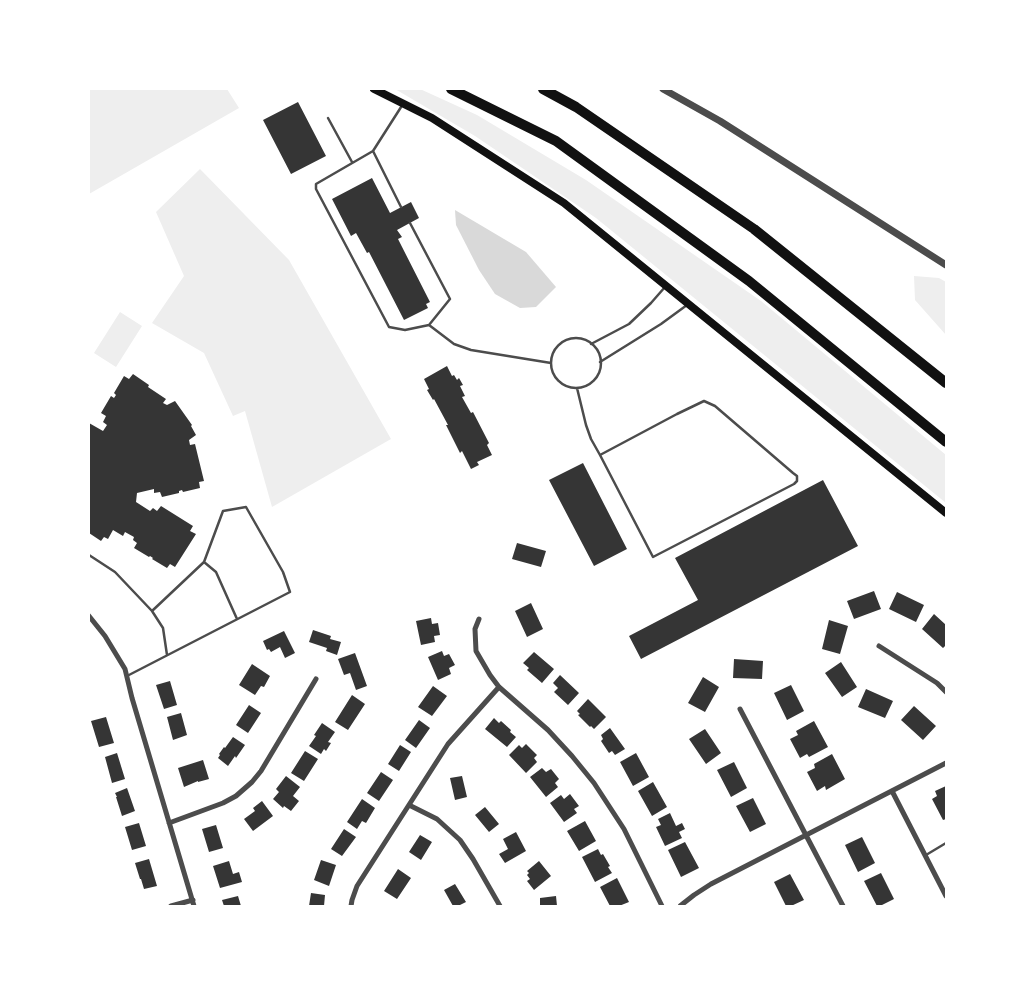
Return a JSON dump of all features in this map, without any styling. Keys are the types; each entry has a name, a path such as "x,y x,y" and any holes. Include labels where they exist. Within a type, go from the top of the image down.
{"highway":[{"path":"451,89 556,140 749,281 946,442"},
{"path":"544,89 576,107 754,229 946,383"}],"main road":[{"path":"374,89 432,118 564,203 946,513"}],"street":[{"path":"663,89 720,121 946,265"},
{"path":"89,616 105,636 125,670 194,903 171,906"},
{"path":"479,619 475,629 476,651 490,675 499,687 548,730 594,783 624,829 662,906"},
{"path":"879,646 937,683 946,692"},
{"path":"169,822 223,803 236,796 252,782 261,771 316,679"},
{"path":"351,906 357,886 448,744 499,687"},
{"path":"740,709 843,906"},
{"path":"680,906 711,884 946,763"},
{"path":"892,791 946,896"},
{"path":"409,805 437,819 460,840 500,906"}],"lane":[{"path":"403,104 373,151 316,184 316,189 389,327 405,330 429,324 450,299 410,223"},
{"path":"328,118 352,162"},
{"path":"373,151 401,207"},
{"path":"591,344 629,324 652,303 666,286"},
{"path":"600,362 689,304"},
{"path":"429,324 454,344 471,350 551,362"},
{"path":"580,338 591,344 598,352 600,362 600,369 594,380 584,387 577,388 566,386 556,379 551,368 554,351 562,342 568,339 580,338"},
{"path":"577,388 591,439 653,557 786,489 797,481 797,476 794,473 715,406 704,401 600,455"},
{"path":"127,676 290,592 283,572 246,507 223,511 204,562 152,610"},
{"path":"89,555 115,572 152,610 164,628 167,655"},
{"path":"204,562 216,572 237,619"},
{"path":"925,855 946,843"}],"shaded area":[{"path":"89,89 227,89 239,108 89,194"},
{"path":"395,89 420,89 477,115 586,180 761,301 946,455 946,503 596,218 475,136"},
{"path":"200,169 289,260 391,439 272,507 245,411 233,416 204,353 152,323 184,276 156,212"},
{"path":"455,210 526,252 556,287 536,307 520,308 495,294 479,270 456,225"},
{"path":"914,276 939,278 946,282 946,335 915,300"},
{"path":"120,312 142,326 116,367 94,353"}],"building":[{"path":"298,102 326,156 291,174 263,120"},
{"path":"372,178 390,213 411,202 419,218 397,230 402,237 398,239 430,302 426,304 428,308 404,320 369,252 367,253 356,233 351,236 332,199"},
{"path":"447,366 452,376 454,375 457,380 459,378 463,385 460,386 465,396 462,397 471,413 473,412 489,443 487,445 492,455 477,462 479,465 471,469 462,451 460,453 446,425 448,425 427,390 429,389 424,379"},
{"path":"133,374 166,399 163,403 167,405 175,401 192,425 196,435 189,440 190,445 195,444 204,481 199,482 200,488 183,492 182,490 179,493 162,497 160,492 154,493 154,489 137,493 136,502 150,511 153,508 157,511 161,506 193,526 190,531 196,534 175,567 170,564 167,568 134,548 137,543 133,540 134,537 125,532 123,536 113,530 108,539 104,537 101,541 89,533 89,423 103,431 107,425 103,422 106,416 101,413 111,396 114,398 116,395 114,393 124,376 129,379"},
{"path":"583,463 627,549 594,566 549,480"},
{"path":"823,480 858,546 641,659 629,636 698,600 675,558"},
{"path":"517,543 546,551 541,567 512,559"},
{"path":"874,591 881,609 854,619 847,601"},
{"path":"897,592 924,605 916,622 889,609"},
{"path":"531,603 543,629 527,637 515,611"},
{"path":"934,614 946,625 946,645 943,648 922,629"},
{"path":"431,618 432,624 438,623 440,635 434,636 435,642 421,645 416,621"},
{"path":"829,620 848,626 840,654 822,649"},
{"path":"313,630 331,636 330,639 341,642 337,655 326,651 327,648 309,642"},
{"path":"284,631 295,653 285,658 280,647 271,652 269,649 267,650 263,641"},
{"path":"442,651 444,656 449,654 455,665 449,668 451,674 438,680 428,657"},
{"path":"534,652 554,669 542,683 527,670 529,668 523,663"},
{"path":"355,653 367,686 356,690 350,673 344,675 338,659"},
{"path":"734,659 763,661 762,679 733,678"},
{"path":"841,662 857,687 842,697 825,673"},
{"path":"252,664 270,676 264,687 261,686 255,695 239,685"},
{"path":"560,675 579,693 568,705 554,692 558,688 553,683"},
{"path":"703,677 719,687 705,712 688,703"},
{"path":"170,681 177,705 164,709 156,685"},
{"path":"791,685 804,711 787,720 774,693"},
{"path":"433,686 447,696 432,716 418,707"},
{"path":"866,689 893,701 885,718 858,707"},
{"path":"352,695 365,704 348,730 335,722"},
{"path":"588,699 606,717 594,729 578,715 580,714 577,711"},
{"path":"249,705 261,713 248,733 236,725"},
{"path":"914,706 936,726 923,740 901,720"},
{"path":"181,713 187,735 173,740 167,717"},
{"path":"106,717 114,743 99,747 91,721"},
{"path":"494,718 499,723 501,721 516,737 507,747 485,729"},
{"path":"419,720 430,728 416,748 405,740"},
{"path":"814,721 828,747 809,757 807,754 800,758 790,739 798,735 796,731"},
{"path":"322,723 335,732 328,742 331,743 326,751 324,749 321,754 309,746"},
{"path":"610,728 625,749 615,755 612,751 609,753 601,741 603,739 601,735"},
{"path":"705,729 721,753 706,764 689,739"},
{"path":"233,737 245,745 228,766 218,758 224,747"},
{"path":"526,744 537,755 534,758 537,762 526,773 509,755 519,745 522,748"},
{"path":"400,745 411,752 399,771 388,764"},
{"path":"305,751 318,759 304,781 291,773"},
{"path":"117,753 125,779 112,783 105,757"},
{"path":"636,753 649,777 633,786 620,762"},
{"path":"832,754 845,779 826,790 825,786 817,791 807,772 815,768 814,764"},
{"path":"203,760 209,779 184,787 178,768"},
{"path":"734,762 747,788 731,797 717,770"},
{"path":"542,768 546,772 551,769 559,779 555,783 558,787 546,797 530,777"},
{"path":"381,772 393,780 379,801 367,793"},
{"path":"286,776 300,787 293,796 299,801 291,811 284,806 283,808 273,799 279,792 276,789"},
{"path":"462,776 467,797 455,800 450,778"},
{"path":"653,782 667,807 652,816 638,791"},
{"path":"946,786 946,819 943,820 932,799 937,796 935,791"},
{"path":"127,788 135,811 122,816 115,793"},
{"path":"570,794 579,806 574,809 577,813 564,822 550,803 561,795 564,799"},
{"path":"753,798 766,824 750,832 736,806"},
{"path":"362,799 375,808 366,823 362,821 357,829 347,822"},
{"path":"262,801 273,816 253,831 244,819 255,811 253,808"},
{"path":"485,807 499,824 489,832 475,815"},
{"path":"670,813 676,826 682,823 685,829 679,832 682,838 665,846 656,827 661,825 658,819"},
{"path":"585,821 596,841 579,851 567,831"},
{"path":"139,823 146,846 132,850 125,827"},
{"path":"216,825 223,848 209,852 202,829"},
{"path":"344,829 356,837 342,856 331,849"},
{"path":"516,832 526,851 505,863 499,854 508,849 503,839"},
{"path":"420,835 432,842 421,860 409,852"},
{"path":"862,837 875,863 858,872 845,845"},
{"path":"685,842 699,868 681,877 668,850"},
{"path":"598,849 610,866 608,867 612,873 595,882 582,857"},
{"path":"149,859 157,886 144,889 135,863"},
{"path":"321,860 336,865 329,886 314,880"},
{"path":"229,861 233,874 239,872 242,882 220,888 213,866"},
{"path":"539,861 551,876 534,890 527,881 530,879 527,871"},
{"path":"398,869 411,878 397,899 384,891"},
{"path":"881,873 894,899 877,906 864,881"},
{"path":"790,874 804,900 791,906 786,906 774,882"},
{"path":"617,878 629,902 619,906 610,906 600,887"},
{"path":"455,884 466,902 458,906 453,906 444,890"},
{"path":"311,893 325,895 324,906 309,906"},
{"path":"238,896 241,906 224,906 222,900"},
{"path":"556,896 557,906 540,906 540,898"}]}
